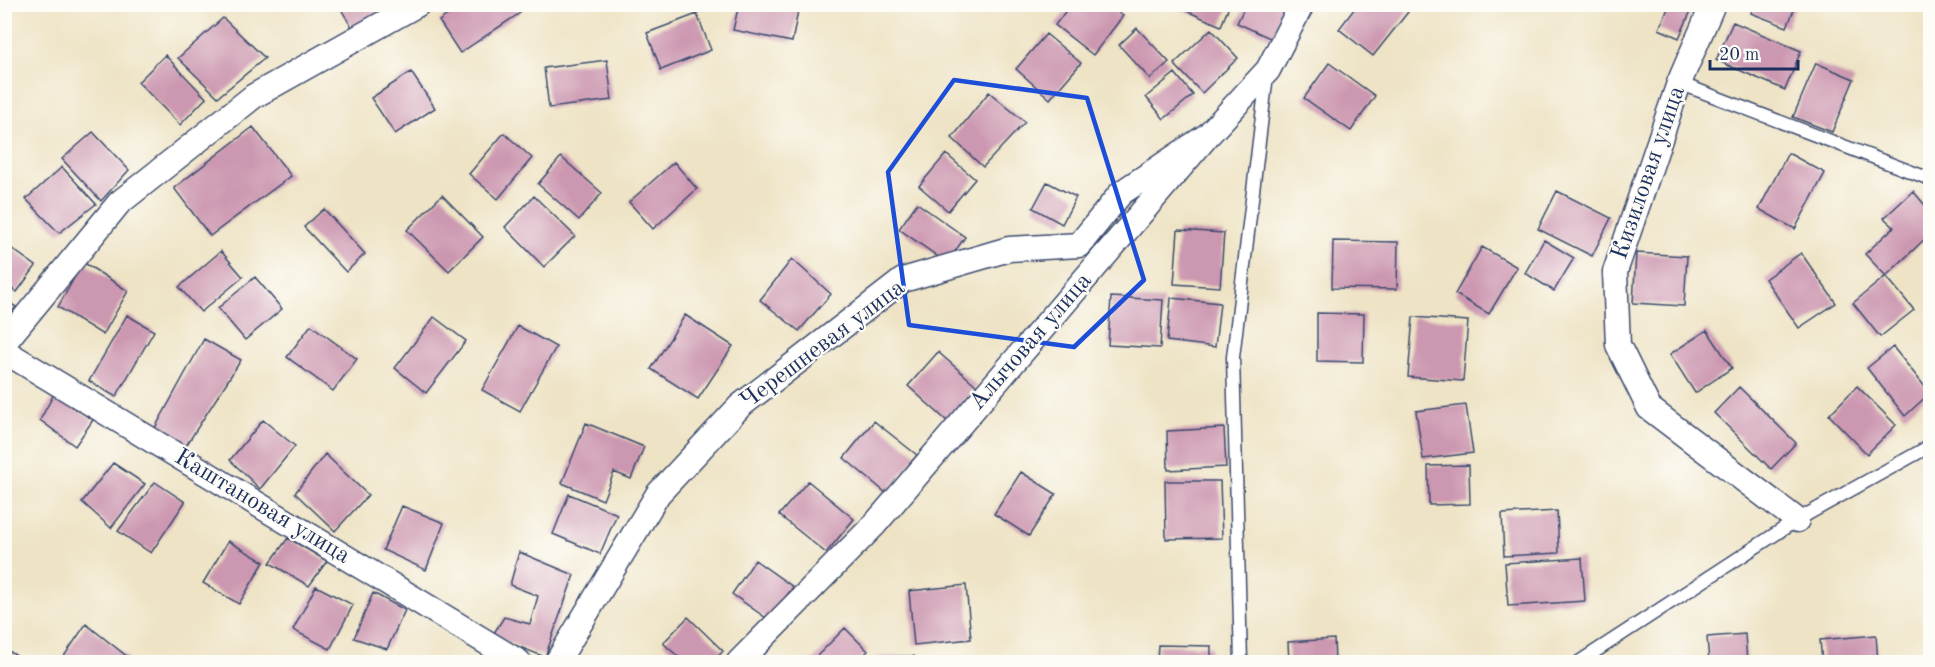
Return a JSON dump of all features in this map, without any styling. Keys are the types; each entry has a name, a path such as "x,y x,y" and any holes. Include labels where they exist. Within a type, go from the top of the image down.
{"street":[{"path":"4,343 119,203 254,96 418,4"},
{"name":"Алычовая улица","path":"739,663 876,525 1208,135 1268,70 1302,4"},
{"name":"Кизиловая улица","path":"1713,4 1678,83 1616,272 1618,345 1649,408 1797,520"},
{"name":"Черешневая улица","path":"557,663 658,495 740,406 903,280 1009,249 1078,245 1121,193 1208,135"},
{"name":"Каштановая улица","path":"4,351 519,663"}],"lane":[{"path":"1241,663 1233,357 1268,70"},
{"path":"1678,83 1930,179"},
{"path":"1579,663 1797,520 1930,446"}],"highlighted area":[{"path":"954,80 1087,98 1144,280 1074,347 909,325 888,172"}],"building":[{"path":"338,4 387,4 390,10 354,31"},
{"path":"463,4 514,4 520,13 460,53 439,21"},
{"path":"739,4 799,6 792,42 733,30"},
{"path":"1071,4 1107,4 1123,16 1093,55 1055,25"},
{"path":"1184,4 1230,4 1221,26 1182,9"},
{"path":"1246,4 1289,4 1272,39 1237,23"},
{"path":"1358,4 1399,4 1408,12 1373,56 1339,29"},
{"path":"1670,4 1694,4 1679,38 1659,29"},
{"path":"1754,5 1796,5 1787,27 1751,13"},
{"path":"697,14 711,50 661,70 647,33"},
{"path":"223,18 265,58 218,97 178,58"},
{"path":"1733,22 1801,51 1785,90 1716,60"},
{"path":"1137,28 1169,62 1150,79 1119,45"},
{"path":"1211,29 1238,58 1202,93 1174,64"},
{"path":"1046,34 1081,63 1050,99 1016,69"},
{"path":"165,55 206,98 180,125 138,82"},
{"path":"607,60 612,100 549,108 544,68"},
{"path":"1329,63 1375,96 1351,131 1304,98"},
{"path":"1816,63 1854,79 1832,132 1793,117"},
{"path":"411,72 435,108 395,134 371,98"},
{"path":"1175,73 1193,95 1164,119 1146,97"},
{"path":"989,92 1025,122 983,167 952,138"},
{"path":"253,127 291,176 210,236 174,188"},
{"path":"93,132 129,170 101,201 62,159"},
{"path":"504,133 532,158 498,199 469,174"},
{"path":"1788,153 1825,173 1795,229 1759,209"},
{"path":"946,154 975,179 948,211 919,186"},
{"path":"561,157 602,193 579,220 538,184"},
{"path":"674,162 697,189 653,229 629,202"},
{"path":"62,167 96,204 59,233 26,199"},
{"path":"1047,182 1076,197 1062,224 1033,208"},
{"path":"1557,191 1611,218 1592,256 1538,229"},
{"path":"1913,191 1930,211 1930,234 1886,276 1865,254 1894,227 1884,218"},
{"path":"442,195 483,237 449,271 407,230"},
{"path":"534,196 575,236 544,267 505,227"},
{"path":"917,203 965,237 947,263 899,229"},
{"path":"324,209 365,254 346,272 304,227"},
{"path":"1178,230 1224,233 1220,287 1174,284"},
{"path":"1544,240 1574,258 1554,291 1525,273"},
{"path":"1333,241 1398,242 1397,289 1332,288"},
{"path":"4,243 36,266 17,292 4,284"},
{"path":"1482,247 1517,267 1489,314 1455,294"},
{"path":"221,251 243,277 201,312 179,287"},
{"path":"1636,253 1687,256 1684,306 1633,303"},
{"path":"1801,253 1836,303 1799,328 1765,279"},
{"path":"792,259 831,294 799,331 760,300"},
{"path":"83,262 128,291 103,335 58,307"},
{"path":"1886,276 1914,310 1880,337 1853,303"},
{"path":"255,277 282,309 245,340 218,308"},
{"path":"1111,297 1163,300 1160,348 1108,345"},
{"path":"1171,298 1220,303 1215,347 1167,341"},
{"path":"4,299 16,307 4,323"},
{"path":"1317,313 1364,314 1363,362 1317,361"},
{"path":"127,315 154,331 116,397 89,381"},
{"path":"685,315 733,346 698,399 651,369"},
{"path":"434,317 466,341 426,393 395,368"},
{"path":"1413,317 1468,321 1463,381 1408,377"},
{"path":"311,325 357,359 333,391 287,357"},
{"path":"518,326 556,347 520,411 482,390"},
{"path":"1707,330 1732,368 1695,393 1670,354"},
{"path":"204,339 241,360 184,449 155,428"},
{"path":"1893,347 1930,393 1905,416 1867,368"},
{"path":"938,352 977,386 947,421 908,386"},
{"path":"1857,386 1896,425 1867,454 1829,415"},
{"path":"1739,387 1796,443 1771,469 1714,413"},
{"path":"54,394 93,420 75,446 40,420"},
{"path":"1466,405 1473,453 1423,459 1416,411"},
{"path":"263,420 295,446 260,489 230,460"},
{"path":"874,421 917,455 886,493 844,458"},
{"path":"586,423 644,447 631,479 614,472 603,500 562,483"},
{"path":"1224,428 1226,467 1168,470 1167,431"},
{"path":"325,454 368,495 335,531 295,493"},
{"path":"113,463 145,484 111,528 82,502"},
{"path":"1469,465 1470,504 1429,505 1428,466"},
{"path":"1021,472 1056,494 1029,536 994,514"},
{"path":"808,481 854,519 826,553 779,515"},
{"path":"1165,481 1220,481 1222,538 1166,539"},
{"path":"155,482 185,502 151,553 118,531"},
{"path":"569,494 617,514 600,554 553,534"},
{"path":"402,506 444,523 426,570 383,550"},
{"path":"1557,511 1559,553 1504,556 1502,514"},
{"path":"288,538 327,561 309,586 270,563"},
{"path":"228,541 264,562 239,604 203,583"},
{"path":"519,552 574,575 545,657 492,636 504,617 530,624 538,596 510,585"},
{"path":"1582,558 1585,601 1508,606 1505,563"},
{"path":"755,560 793,587 769,620 732,594"},
{"path":"966,585 971,639 914,645 909,591"},
{"path":"316,586 353,605 330,649 293,630"},
{"path":"373,593 405,610 387,649 354,638"},
{"path":"688,617 723,651 713,662 684,662 663,643"},
{"path":"86,624 129,658 126,662 60,662"},
{"path":"845,628 868,651 857,662 811,662"},
{"path":"1745,634 1747,662 1709,662 1707,637"},
{"path":"1876,635 1878,662 1822,662 1820,640"},
{"path":"1334,639 1335,662 1289,662 1288,642"},
{"path":"1158,645 1211,646 1211,662 1157,662"},
{"path":"4,648 26,662 4,662"},
{"path":"914,656 914,662 876,662 876,657"}]}
